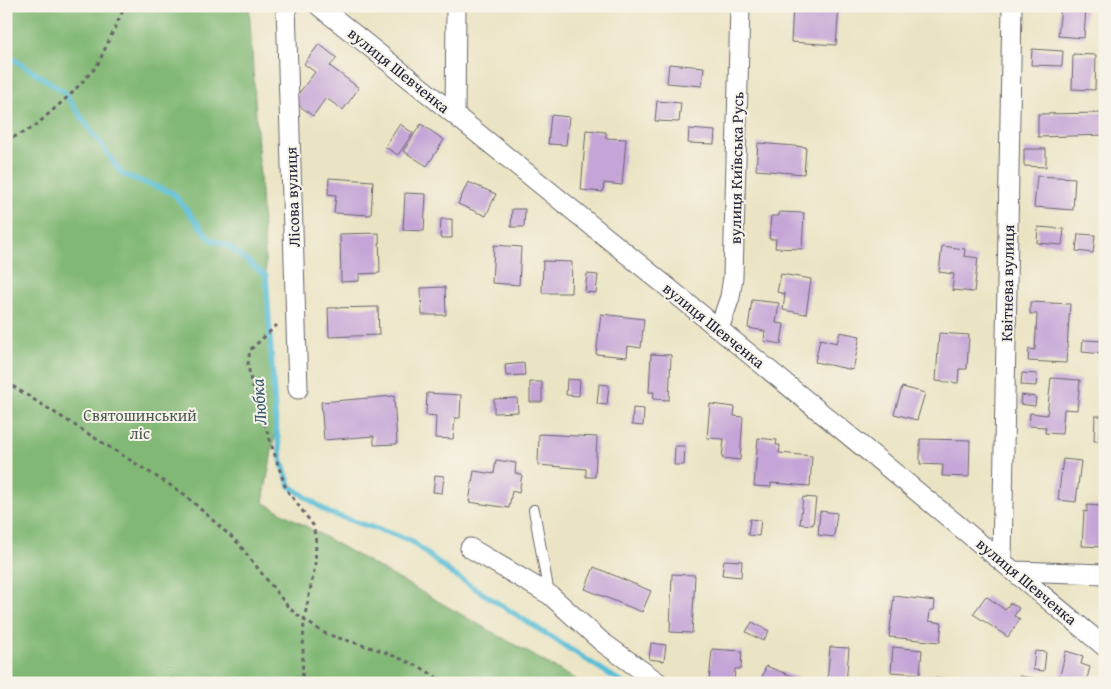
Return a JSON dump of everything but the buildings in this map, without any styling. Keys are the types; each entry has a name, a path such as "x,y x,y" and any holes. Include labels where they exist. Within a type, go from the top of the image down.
{"street":[{"name":"Лісова вулиця","path":"286,6 298,389"},
{"name":"вулиця Шевченка","path":"319,6 719,328 1105,647"},
{"path":"455,115 456,6"},
{"name":"вулиця Київська Русь","path":"719,328 730,297 733,277 740,6"},
{"name":"Квітнева вулиця","path":"1008,566 1012,6"},
{"path":"470,548 550,596 602,642 659,683"},
{"path":"1008,566 1105,574"}],"lane":[{"path":"534,510 550,596"}],"path":[{"path":"6,142 34,127 63,102 97,66 125,6"},
{"path":"277,325 258,341 250,350 248,357 251,382 286,489 313,525 316,541 315,566 304,620 302,683"},
{"path":"6,382 184,494 238,543 289,608 304,620 326,634 382,651 420,667 436,677 440,683"}],"green space":[{"name":"Святошинський ліс","path":"6,6 249,6 276,428 263,502 582,683 6,683"}],"waterway":[{"name":"Любка","path":"6,51 10,57 63,91 122,174 173,193 210,239 228,246 266,276 276,428 282,463 290,486 329,513 410,540 451,573 623,683"}]}
